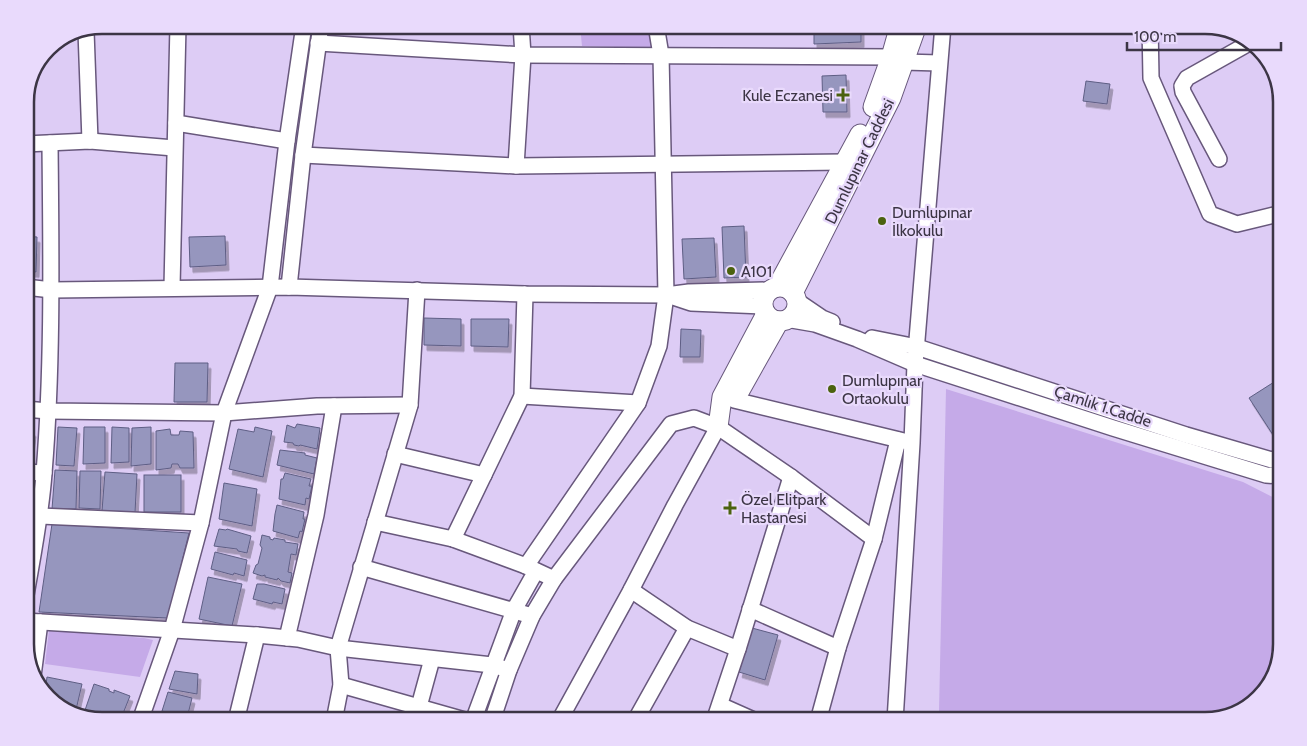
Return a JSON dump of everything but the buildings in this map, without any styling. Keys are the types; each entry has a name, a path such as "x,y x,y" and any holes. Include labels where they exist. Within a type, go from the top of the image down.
{"main road":[{"name":"Dumlupınar Caddesi","path":"779,304 891,98 898,60 899,34"},
{"name":"Dumlupınar Caddesi","path":"779,304 844,162 913,34"},
{"path":"718,427 734,400 779,304"},
{"path":"718,427 722,397 779,304"}],"street":[{"path":"172,287 176,123 175,34"},
{"path":"143,712 172,630 201,523 224,413 270,287 287,140 303,34"},
{"path":"289,286 303,155 319,34"},
{"path":"516,166 522,54 521,34"},
{"path":"476,712 492,665 531,568 638,403 659,346 666,295 661,55 658,34"},
{"path":"895,712 905,442 917,347 942,34"},
{"path":"1150,34 1151,78 1210,214 1236,224 1273,215"},
{"path":"86,36 90,141"},
{"path":"318,43 522,54 898,60 939,63"},
{"path":"1219,159 1183,92 1182,86 1187,78 1244,46"},
{"path":"176,123 287,140"},
{"path":"34,143 90,141 174,148"},
{"path":"34,550 40,516 48,411 52,290 50,142"},
{"path":"303,155 516,166 844,162"},
{"name":"Çamlık 1.Cadde","path":"34,288 52,290 289,286 525,294 666,295 689,292 779,304 815,324 857,339 915,364 1210,458 1273,475"},
{"path":"336,712 341,685 338,648 410,405 417,290"},
{"path":"454,540 522,396 525,294"},
{"path":"779,304 822,318 867,336 917,347 1186,435 1273,460"},
{"path":"522,396 638,403"},
{"path":"734,400 905,442"},
{"path":"34,410 224,413 334,406 410,405"},
{"path":"287,638 316,515 334,406"},
{"path":"495,712 509,670 532,616 554,578 672,424 694,418 718,427 791,477 874,538"},
{"path":"564,712 632,590 675,505 718,427"},
{"path":"820,712 838,648 905,442"},
{"path":"395,454 484,475"},
{"path":"34,472 44,473"},
{"path":"717,712 791,477"},
{"path":"40,516 201,523"},
{"path":"375,522 454,540 554,578"},
{"path":"361,566 532,616"},
{"path":"632,590 687,628 738,649"},
{"path":"750,609 838,648"},
{"path":"34,621 287,638 338,648 492,665 509,670"},
{"path":"640,712 687,628"},
{"path":"238,712 257,635"},
{"path":"418,712 432,659"},
{"path":"341,685 412,712"},
{"path":"720,705 736,712"}],"shaded area":[{"path":"581,34 655,34 657,48 582,46"},
{"path":"946,389 1243,482 1273,497 1273,653 1264,678 1247,698 1231,707 1214,712 939,712"},
{"path":"49,630 153,640 140,677 45,664"}],"place":[{"name":"Kule Eczanesi","path":"843,95"},
{"name":"Dumlupınar İlkokulu","path":"882,221"},
{"name":"A101","path":"731,271"},
{"name":"Dumlupınar Ortaokulu","path":"832,389"},
{"name":"Özel Elitpark Hastanesi","path":"730,508"}]}
